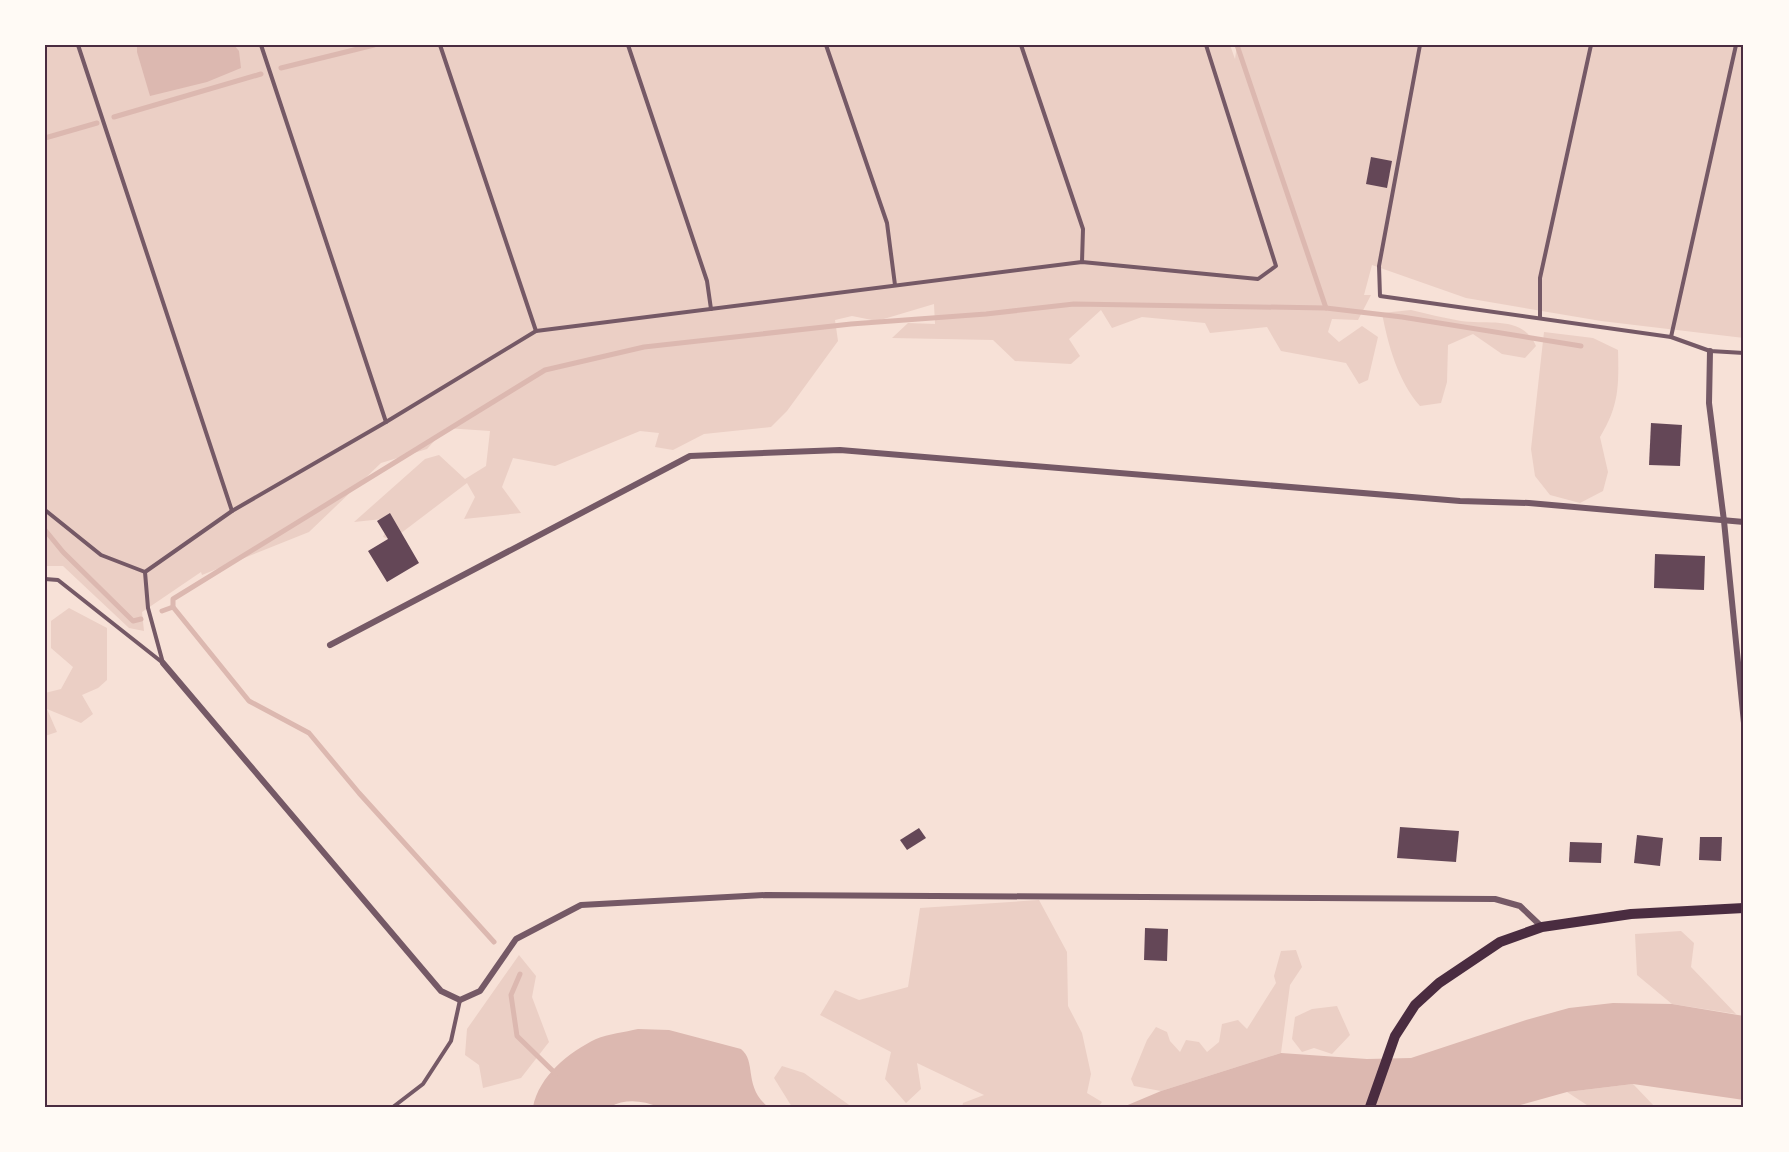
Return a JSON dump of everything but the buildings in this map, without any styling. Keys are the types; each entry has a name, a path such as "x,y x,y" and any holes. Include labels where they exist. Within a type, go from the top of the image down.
{"main road":[{"path":"1370,1107 1395,1036 1415,1005 1439,983 1500,942 1542,927 1631,914 1744,908"}],"street":[{"path":"1710,351 1709,403 1743,694 1744,723"},
{"path":"330,645 690,456 840,450 1448,500 1529,503 1744,522"},
{"path":"163,663 441,991 460,999 480,991 516,939 581,905 766,895 1495,899 1520,906 1542,927"}],"lane":[{"path":"78,45 232,511"},
{"path":"261,45 386,422"},
{"path":"440,45 536,331"},
{"path":"628,45 707,281 711,309"},
{"path":"826,45 887,223 895,285"},
{"path":"1021,45 1083,229 1082,262"},
{"path":"145,572 232,511 386,422 536,331 1082,262 1258,279 1276,266 1206,45"},
{"path":"1420,45 1379,266 1380,296 1671,337 1710,351 1744,353"},
{"path":"1540,318 1540,278 1591,45"},
{"path":"1671,337 1736,45"},
{"path":"45,510 101,555 145,572"},
{"path":"145,572 148,608 163,663"},
{"path":"45,579 58,580 163,663"},
{"path":"393,1107 423,1084 451,1041 460,999"}],"shaded area":[{"path":"45,45 1230,45 1235,59 1237,45 1744,45 1744,338 1601,321 1466,298 1372,265 1364,295 1371,295 1358,320 1332,319 1328,332 1339,342 1362,326 1378,337 1368,380 1359,384 1346,363 1281,351 1267,327 1210,333 1205,323 1142,317 1112,328 1101,310 1069,339 1080,356 1071,364 1015,361 993,340 892,338 908,323 935,324 934,304 877,321 852,316 835,320 838,341 787,411 771,427 704,434 673,450 655,447 659,433 640,431 555,466 513,458 502,487 521,513 464,519 475,497 467,483 392,540 383,537 392,518 354,522 425,459 439,455 465,479 486,466 490,431 446,428 427,449 381,463 309,532 202,575 201,572 142,612 144,631 129,628 63,566 45,566"},
{"path":"137,45 234,45 239,51 241,68 207,82 150,96"},
{"path":"1411,310 1461,321 1504,323 1523,330 1536,346 1525,358 1502,354 1473,334 1448,345 1447,382 1441,403 1420,406 1412,396 1395,362 1382,313"},
{"path":"1544,332 1593,338 1618,350 1614,405 1600,437 1608,472 1603,491 1580,503 1550,495 1535,476 1531,449"},
{"path":"69,608 107,628 107,680 98,688 82,695 93,714 81,723 47,709 57,732 45,736 45,693 61,689 73,667 51,648 51,621"},
{"path":"1039,900 1067,952 1068,1006 1082,1033 1091,1074 1087,1093 1102,1102 1098,1107 962,1107 963,1103 984,1095 917,1063 921,1089 906,1103 885,1079 891,1052 820,1015 835,990 859,1000 908,987 920,908"},
{"path":"1681,931 1694,943 1691,967 1736,1014 1672,1004 1637,975 1635,934"},
{"path":"1296,950 1302,967 1290,985 1281,1053 1161,1091 1134,1086 1131,1079 1147,1040 1156,1027 1167,1032 1170,1041 1180,1052 1186,1040 1199,1042 1207,1052 1219,1042 1222,1024 1238,1020 1247,1029 1276,983 1274,976 1281,951"},
{"path":"519,955 536,976 532,997 549,1042 521,1078 483,1088 479,1065 465,1055 467,1029"},
{"path":"1613,1003 1672,1004 1744,1016 1744,1100 1633,1084 1567,1092 1513,1107 1123,1107 1161,1091 1281,1053 1367,1059 1411,1058 1569,1008"},
{"path":"1337,1006 1350,1035 1332,1054 1314,1048 1302,1052 1292,1039 1295,1017 1312,1009"},
{"path":"638,1029 669,1030 741,1049 746,1054 755,1091 768,1107 659,1107 634,1101 622,1102 610,1107 533,1107 536,1096 548,1075 566,1058 596,1039"},
{"path":"782,1066 804,1073 852,1107 792,1107 774,1078"},
{"path":"1633,1084 1655,1107 1590,1107 1567,1092"}],"waterway":[{"path":"281,68 374,45"},
{"path":"1237,45 1326,308"},
{"path":"114,117 261,74"},
{"path":"45,138 97,123"},
{"path":"494,942 359,793 309,733 249,701 173,607 173,599 545,370 644,347 851,324 986,314 1074,304 1326,308 1402,317 1581,346"},
{"path":"45,530 63,552 133,621 141,619"},
{"path":"162,611 173,607"},
{"path":"520,974 511,995 517,1036 556,1074"}]}
